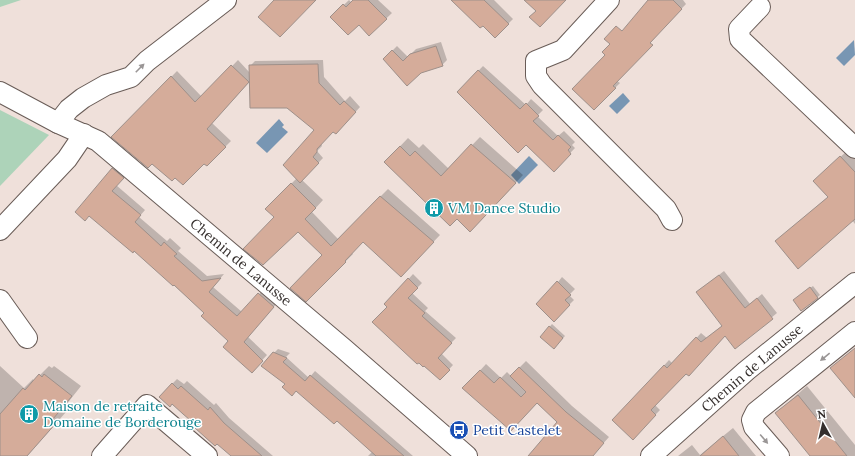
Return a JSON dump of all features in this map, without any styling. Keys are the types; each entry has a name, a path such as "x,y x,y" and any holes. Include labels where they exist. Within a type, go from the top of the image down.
{"street":[{"path":"58,123 69,109 83,98 106,85 131,77 147,61 226,0"},
{"path":"609,0 563,50 536,60 536,76 542,85 666,209 672,220"},
{"path":"760,7 739,29 740,39 855,148"},
{"name":"Chemin de Lanusse","path":"0,92 58,123 98,141 344,349 467,456"},
{"path":"0,230 67,159 84,134"},
{"name":"Chemin de Lanusse","path":"651,456 746,371 855,283"},
{"path":"0,300 27,338"},
{"path":"779,456 754,427 752,420 756,412 855,332"},
{"path":"102,456 148,405 207,456"}],"green space":[{"path":"0,0 21,0 0,7"},
{"path":"0,110 49,135 0,186"}],"water":[{"path":"854,40 855,55 844,66 836,58"},
{"path":"623,93 630,101 617,114 609,106"},
{"path":"279,119 284,125 282,127 288,132 267,153 256,143"},
{"path":"529,156 538,165 519,184 511,175"}],"building":[{"path":"274,0 316,0 280,37 258,17"},
{"path":"353,0 368,0 387,19 369,36 359,25 348,35 330,17 343,4 346,7"},
{"path":"451,0 484,0 509,24 495,38 483,26 480,28"},
{"path":"524,0 566,0 540,27 529,17 536,11"},
{"path":"648,0 673,0 682,9 650,43 653,45 613,86 616,88 594,110 572,89 605,55 602,52 610,44 604,39 616,26 622,31"},
{"path":"436,46 443,66 421,73 407,86 383,59 392,50 403,61 410,54"},
{"path":"318,64 319,83 340,105 344,101 356,112 336,134 333,132 317,149 317,152 313,157 319,163 300,183 283,165 314,130 287,108 250,108 249,65"},
{"path":"231,65 249,82 207,129 226,147 207,166 204,164 183,185 175,178 172,181 152,164 148,168 111,137 171,76 195,102"},
{"path":"478,70 520,109 526,103 539,116 533,121 553,140 558,135 571,147 568,150 571,154 554,172 526,145 518,153 457,92"},
{"path":"471,144 516,183 470,232 457,219 450,226 384,162 400,146 410,156 415,151 441,176"},
{"path":"840,156 855,172 855,219 798,269 775,241 828,197 813,181"},
{"path":"112,168 124,178 112,191 141,215 135,222 161,246 164,242 177,254 174,256 202,281 221,278 209,292 237,316 258,293 274,307 244,342 263,361 252,373 223,347 228,341 201,316 204,313 174,285 173,286 134,251 133,253 89,216 85,221 75,212"},
{"path":"291,183 316,208 305,219 331,246 380,196 434,242 401,277 363,242 345,261 346,262 306,302 290,288 322,255 298,232 263,265 243,249 274,217 265,209"},
{"path":"719,275 745,308 757,298 773,319 735,349 725,336 689,376 686,374 651,410 656,415 633,440 612,420 664,365 667,368 696,337 701,342 722,326 696,292"},
{"path":"408,278 418,288 408,298 425,313 422,316 452,343 438,358 450,370 440,380 424,366 423,367 419,363 417,364 372,322 387,307 384,304"},
{"path":"557,281 571,295 565,300 570,305 554,322 536,304"},
{"path":"810,287 818,298 801,311 793,300"},
{"path":"549,326 563,338 554,349 540,337"},
{"path":"855,348 855,398 830,368"},
{"path":"273,352 287,358 283,362 305,381 310,375 404,456 376,456 337,421 334,424 296,391 292,396 282,387 285,384 261,366"},
{"path":"519,367 566,412 604,443 593,456 528,456 557,422 537,403 511,431 462,388 480,370 494,383 500,377 521,397 526,392 510,376"},
{"name":"Maison de retraite Domaine de Borderouge","path":"39,374 42,377 44,374 72,396 53,419 57,422 27,456 0,456 0,414 23,388 25,390"},
{"path":"172,383 178,389 181,386 208,410 210,407 224,423 262,456 231,456 217,444 215,446 195,428 197,426 172,404 170,407 159,397"},
{"path":"798,395 847,456 810,456 775,413"},
{"path":"723,436 739,456 700,456"}],"place":[{"name":"VM Dance Studio","path":"434,208"},
{"name":"Maison de retraite Domaine de Borderouge","path":"29,414"},
{"name":"Petit Castelet","path":"459,430"}]}
